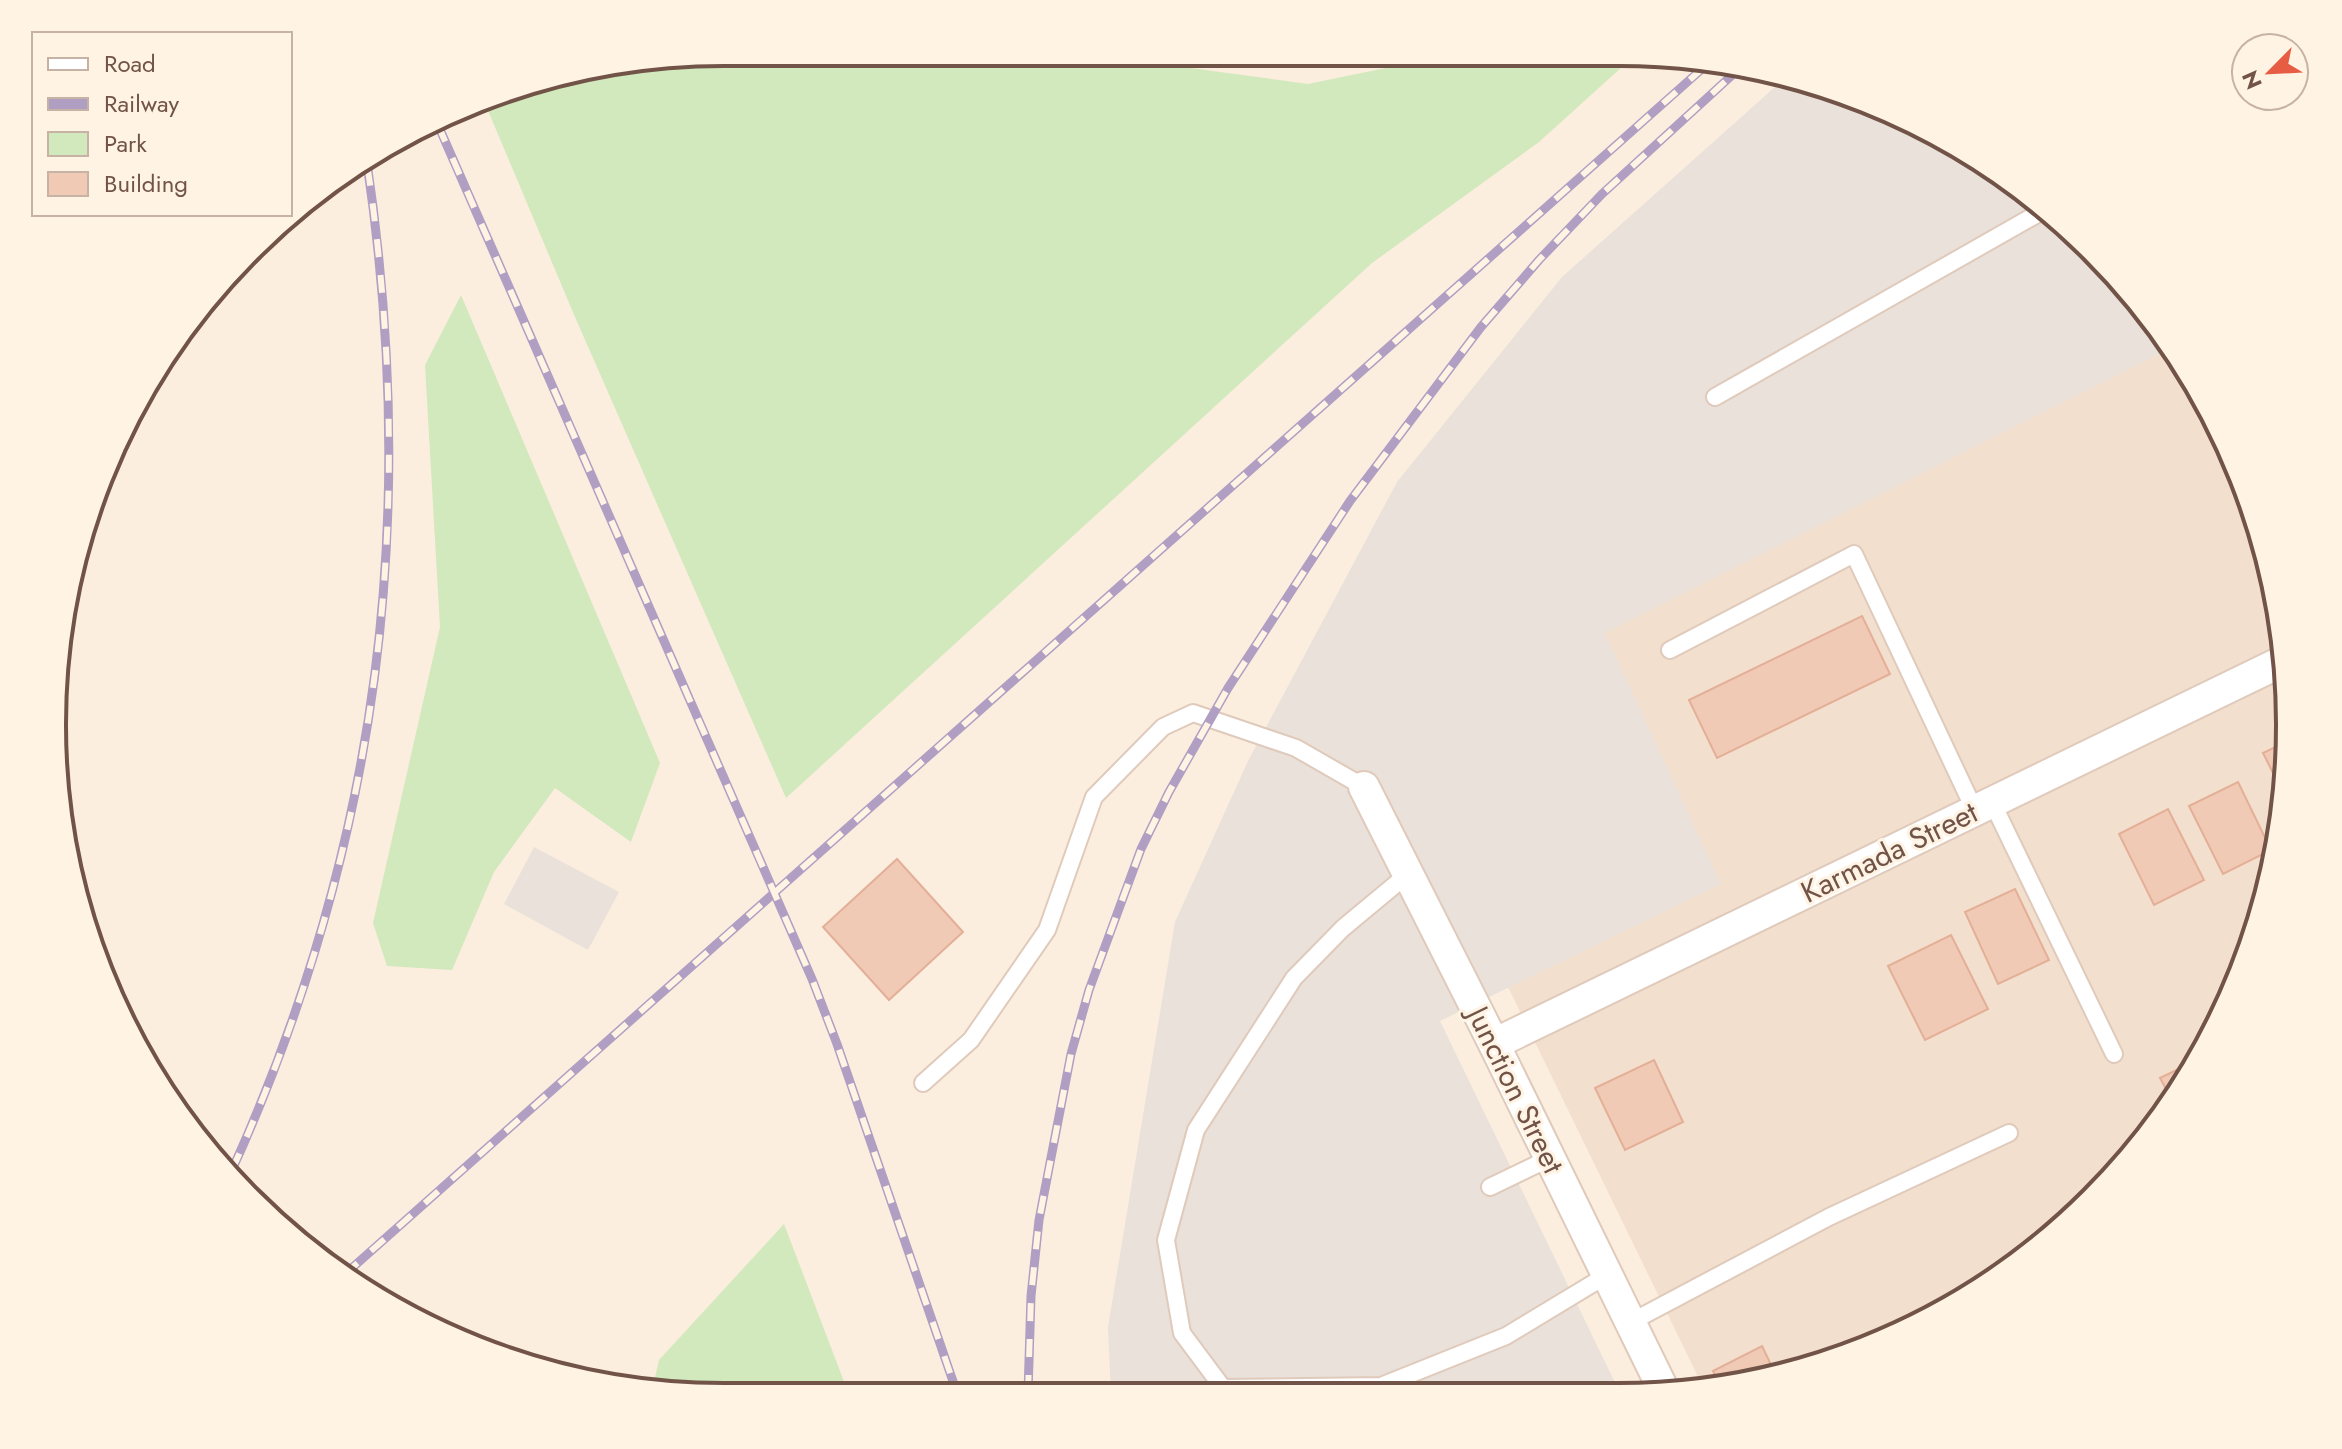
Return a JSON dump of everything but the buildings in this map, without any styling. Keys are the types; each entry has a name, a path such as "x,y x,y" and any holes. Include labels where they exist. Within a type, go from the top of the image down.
{"street":[{"name":"Karmada Street","path":"1494,1044 2273,666"},
{"name":"Junction Street","path":"1364,787 1660,1382"}],"lane":[{"path":"1715,397 2035,215"},
{"path":"1670,650 1854,554 2114,1054"},
{"path":"923,1083 971,1040 1047,930 1094,797 1163,727 1193,713 1296,748 1364,787"},
{"path":"1219,1383 1182,1333 1166,1240 1196,1130 1294,978 1343,928 1408,874"},
{"path":"1631,1322 1829,1217 2009,1133"},
{"path":"1490,1187 1550,1158"},
{"path":"1388,1383 1506,1336 1607,1275"}],"shaded area":[{"path":"1777,86 1869,116 1947,154 1983,177 2052,229 2083,259 2113,290 2161,353 1605,633 1721,884 1440,1021 1615,1383 1111,1383 1108,1327 1175,922 1248,761 1397,482 1562,277"},
{"path":"2161,353 2208,433 2226,473 2254,554 2275,681 2275,768 2270,810 2254,895 2241,936 2226,976 2188,1054 2113,1159 2052,1220 2018,1247 1947,1295 1909,1315 1869,1333 1788,1361 1698,1378 1507,985 1720,884 1604,633"},
{"path":"534,847 619,892 588,950 504,904"}],"green space":[{"path":"724,66 1176,66 1308,84 1395,66 1623,66 1539,142 1372,263 786,798 488,110 554,88 639,72"},
{"path":"461,295 660,763 631,842 555,788 494,872 452,970 387,966 373,923 440,627 425,365"},
{"path":"784,1224 845,1383 724,1383 655,1379 659,1360"}],"railway":[{"path":"353,1267 1699,72"},
{"path":"1028,1383 1031,1296 1039,1220 1071,1054 1089,990 1141,849 1169,792 1228,688 1350,501 1481,327 1602,194 1731,76"},
{"path":"440,131 812,979 954,1383"},
{"path":"234,1164 282,1048 323,925 353,801 374,677 386,551 389,423 382,294 368,171"}]}
